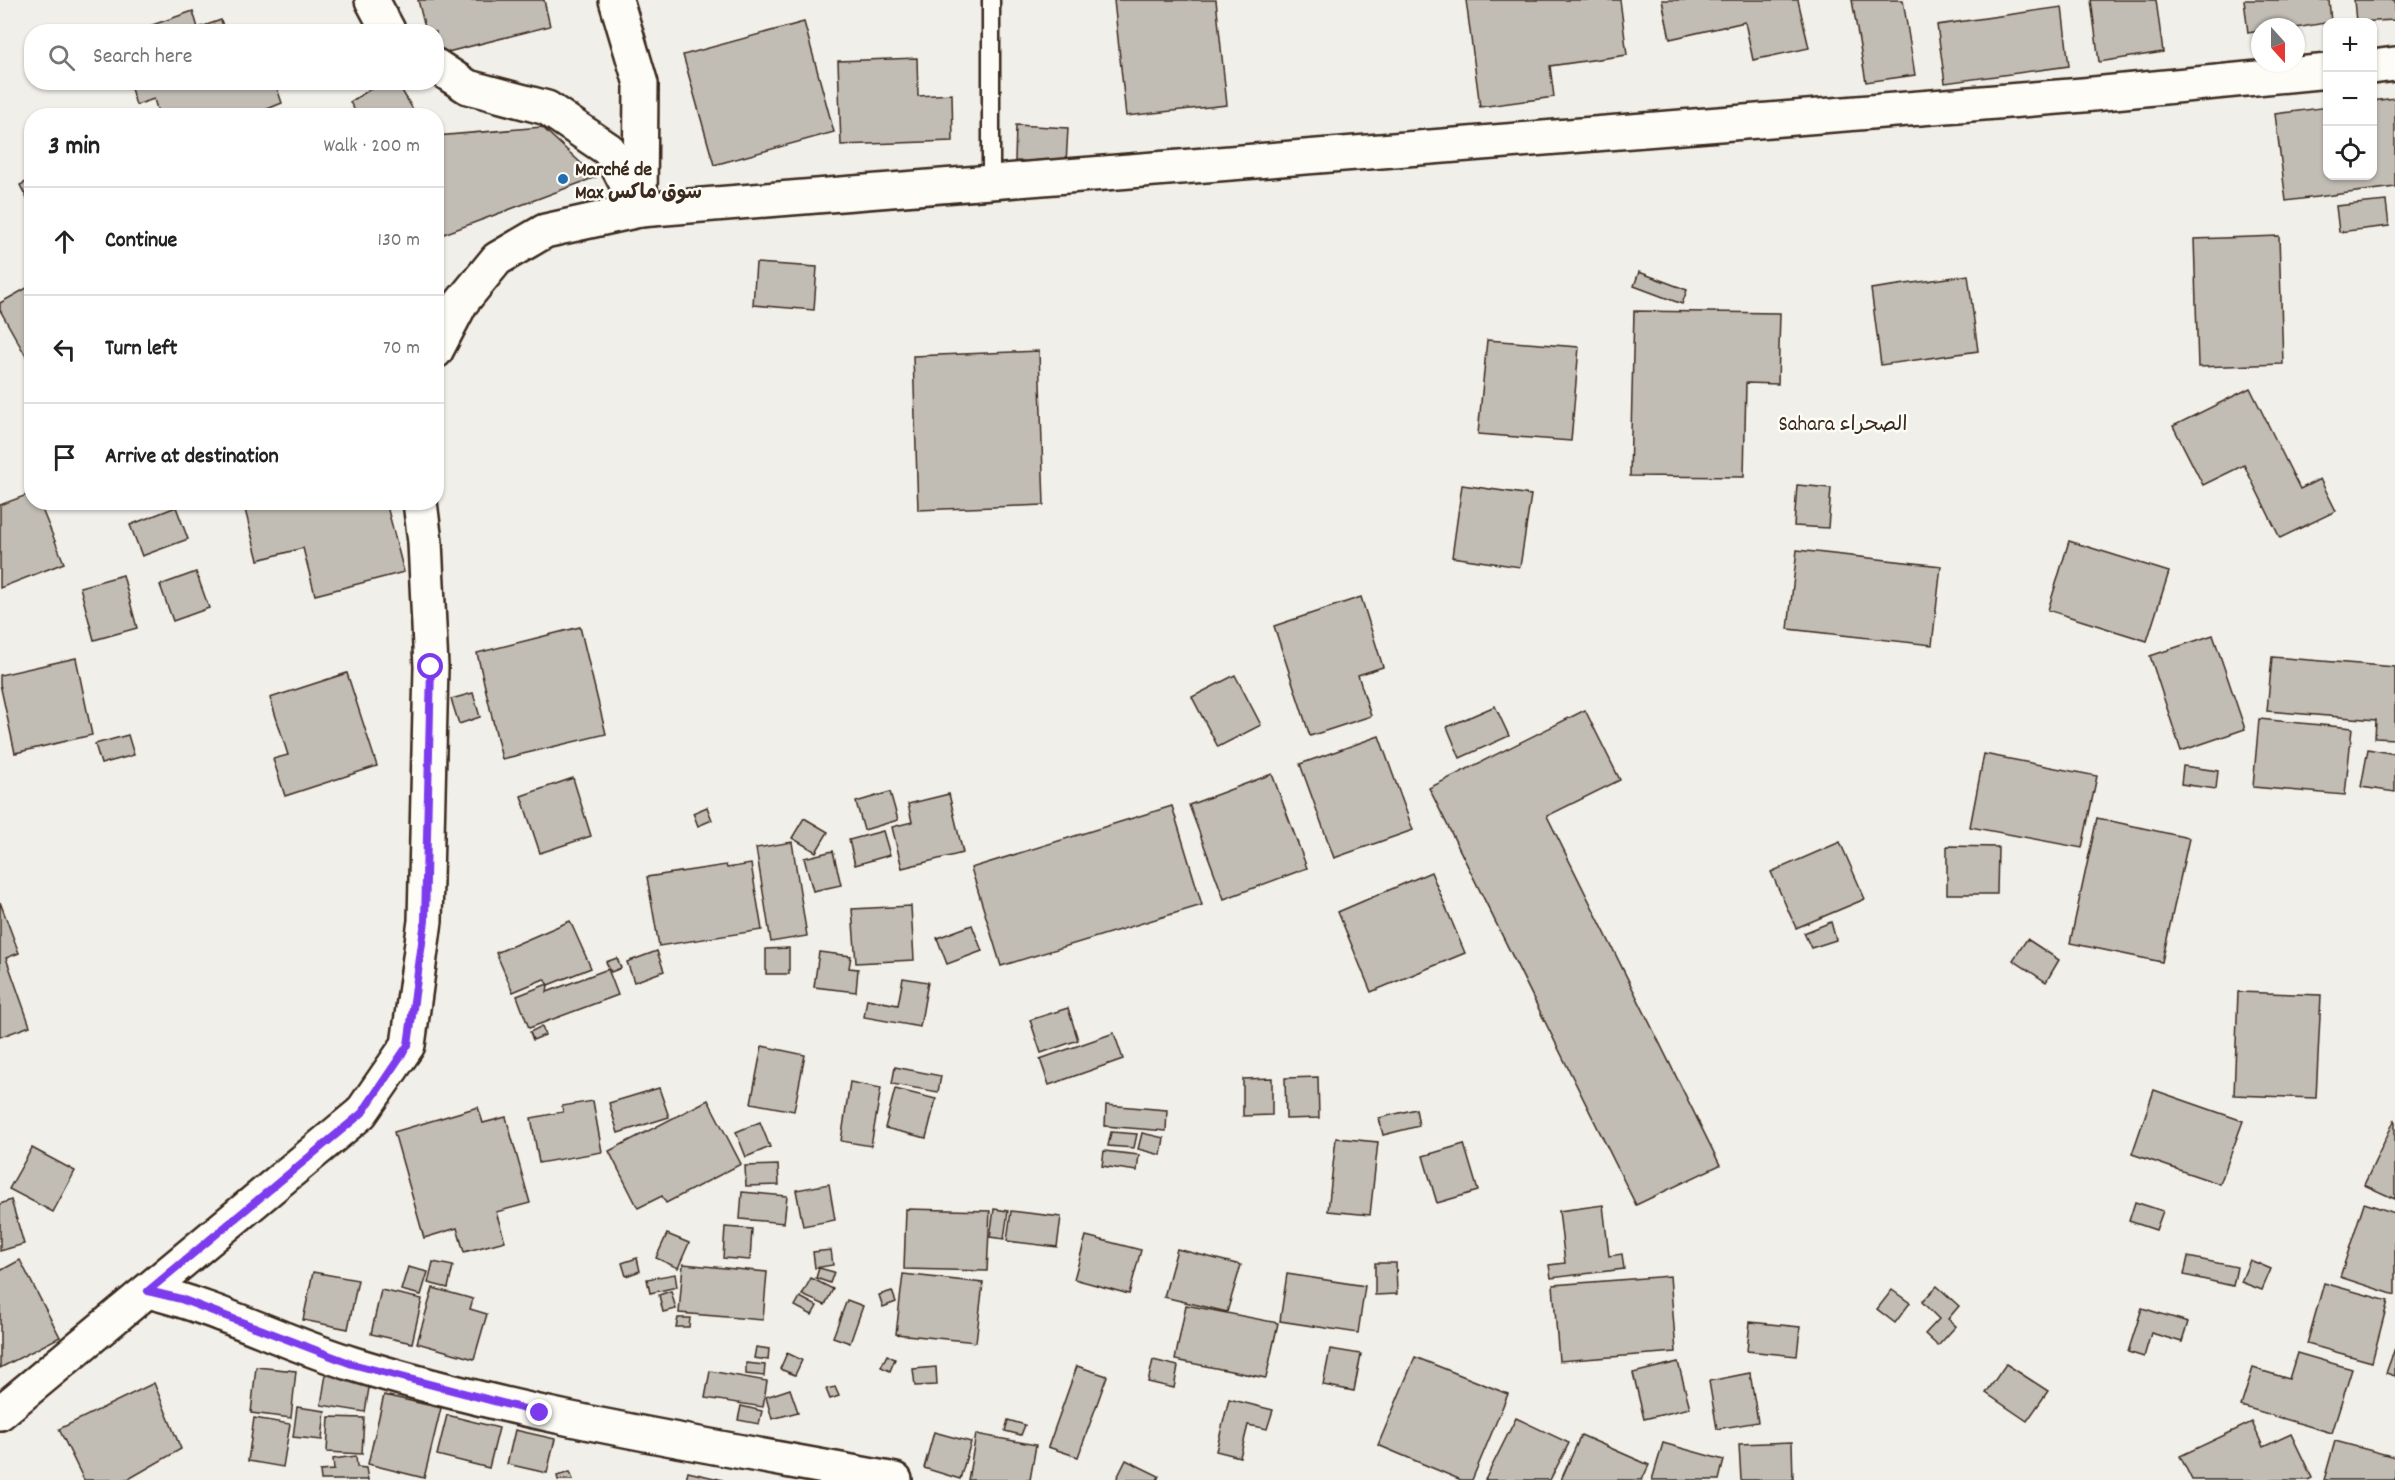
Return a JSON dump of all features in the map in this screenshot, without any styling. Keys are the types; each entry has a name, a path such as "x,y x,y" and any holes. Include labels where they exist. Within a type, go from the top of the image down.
{"main road":[{"path":"372,0 385,24"},
{"path":"616,0 641,84 640,210"},
{"path":"2377,66 2395,64"},
{"path":"444,71 468,87 547,108 609,150 640,210"},
{"path":"444,336 461,303 497,259 545,231 640,210 2071,96 2323,71"},
{"path":"0,1413 362,1113 408,1045 425,921 431,667 425,542 421,510"},
{"path":"148,1291 181,1299 352,1364 540,1413 896,1480"}],"lane":[{"path":"991,0 991,183"}],"building":[{"path":"418,0 544,0 550,26 444,53 444,24 424,24"},
{"path":"1114,0 1216,0 1227,105 1126,116"},
{"path":"1466,0 1620,0 1627,55 1550,66 1554,97 1480,107"},
{"path":"1662,0 1798,0 1809,48 1753,60 1745,22 1670,39"},
{"path":"1852,0 1903,0 1915,75 1866,82"},
{"path":"2091,0 2156,0 2163,52 2099,62"},
{"path":"2244,0 2329,0 2331,18 2323,18 2323,23 2305,26 2305,18 2251,18 2251,32 2248,33"},
{"path":"2354,0 2395,0 2395,20 2377,21 2377,18 2356,18"},
{"path":"2062,7 2069,66 1945,83 1937,25"},
{"path":"193,11 197,24 155,24"},
{"path":"221,20 222,24 210,24"},
{"path":"804,22 834,132 714,165 683,55"},
{"path":"917,58 918,96 952,94 953,141 841,145 838,61"},
{"path":"131,90 278,90 282,103 270,108 157,108 154,99 136,105"},
{"path":"369,90 402,90 412,108 353,108 350,102"},
{"path":"2395,98 2395,187 2286,201 2275,114 2323,108 2323,180 2377,180 2377,100"},
{"path":"1016,125 1068,128 1066,164 1015,161"},
{"path":"542,127 596,177 444,234 444,135"},
{"path":"2386,201 2389,226 2339,232 2336,206"},
{"path":"2279,236 2283,364 2198,367 2194,239"},
{"path":"756,263 817,267 814,310 753,305"},
{"path":"1639,272 1687,290 1682,304 1634,286"},
{"path":"1968,275 1978,351 1881,365 1871,289"},
{"path":"24,290 24,353 0,310 0,303"},
{"path":"1634,311 1780,313 1778,384 1746,383 1744,477 1630,476"},
{"path":"1487,340 1579,347 1571,441 1478,434"},
{"path":"1039,351 1044,505 918,510 913,356"},
{"path":"2250,388 2300,489 2320,479 2336,511 2280,538 2244,465 2203,485 2173,426"},
{"path":"1462,485 1531,495 1520,567 1452,557"},
{"path":"1797,485 1831,488 1828,528 1794,526"},
{"path":"24,496 24,510 42,510 64,563 0,588 0,505"},
{"path":"168,510 177,510 188,539 142,556 130,525"},
{"path":"245,510 388,510 404,572 315,595 303,548 258,560"},
{"path":"2069,541 2169,572 2147,641 2048,610"},
{"path":"1797,550 1941,566 1932,645 1788,629"},
{"path":"196,572 209,608 173,621 160,585"},
{"path":"123,575 137,628 94,640 80,587"},
{"path":"1361,597 1383,667 1358,675 1371,716 1310,736 1274,626"},
{"path":"580,627 606,734 502,759 477,653"},
{"path":"2213,635 2245,729 2181,751 2150,656"},
{"path":"2272,657 2395,667 2395,739 2375,738 2376,720 2267,711"},
{"path":"76,658 92,735 15,753 0,675"},
{"path":"347,673 377,766 285,796 273,759 288,755 270,698"},
{"path":"1235,675 1261,725 1218,747 1192,697"},
{"path":"473,693 480,717 459,724 451,699"},
{"path":"1495,706 1509,736 1460,758 1447,727"},
{"path":"1585,710 1620,780 1547,816 1720,1165 1636,1205 1429,788"},
{"path":"2259,719 2352,728 2345,795 2253,787"},
{"path":"128,735 134,755 101,764 95,744"},
{"path":"1379,736 1413,830 1334,858 1300,764"},
{"path":"2368,749 2395,754 2395,792 2361,787"},
{"path":"1984,754 2097,776 2082,848 1970,827"},
{"path":"2183,766 2218,771 2216,789 2181,784"},
{"path":"1272,774 1307,868 1224,899 1189,805"},
{"path":"573,778 591,836 540,853 521,796"},
{"path":"890,792 898,820 864,830 856,802"},
{"path":"949,794 963,853 902,868 892,827 912,822 908,804"},
{"path":"1172,806 1202,905 1001,966 971,868"},
{"path":"707,807 712,820 698,826 693,813"},
{"path":"804,818 828,832 816,852 792,838"},
{"path":"2097,818 2189,838 2162,962 2070,943"},
{"path":"883,831 890,855 855,865 849,840"},
{"path":"792,842 807,936 771,942 756,848"},
{"path":"1840,842 1865,899 1796,928 1771,872"},
{"path":"1947,846 1998,847 1997,894 1947,894"},
{"path":"833,851 841,885 813,891 804,858"},
{"path":"751,864 762,930 659,946 647,877 726,865 727,868"},
{"path":"1431,872 1465,953 1371,992 1338,912"},
{"path":"0,902 19,953 6,958 30,1026 0,1037"},
{"path":"911,906 914,960 856,963 852,909"},
{"path":"570,921 591,968 548,985 544,979 513,992 496,953"},
{"path":"1831,922 1836,940 1811,948 1804,933"},
{"path":"972,925 982,951 947,964 937,938"},
{"path":"2027,939 2059,960 2046,982 2013,960"},
{"path":"789,948 789,974 766,974 766,949"},
{"path":"657,951 664,971 634,982 627,962"},
{"path":"819,952 851,956 849,968 858,969 856,992 814,987"},
{"path":"617,958 621,968 611,972 606,962"},
{"path":"608,969 618,995 529,1028 517,996 545,985 548,985 547,992"},
{"path":"903,978 928,982 920,1027 864,1017 867,999 898,1005"},
{"path":"2238,992 2321,995 2316,1098 2234,1095"},
{"path":"1068,1008 1078,1040 1041,1053 1030,1020"},
{"path":"542,1026 545,1035 533,1040 530,1032"},
{"path":"1114,1033 1123,1059 1049,1085 1040,1059"},
{"path":"762,1046 805,1055 794,1111 751,1103"},
{"path":"895,1067 941,1076 938,1092 892,1084"},
{"path":"1318,1077 1319,1118 1286,1119 1285,1078"},
{"path":"1272,1078 1272,1115 1243,1116 1243,1079"},
{"path":"850,1082 881,1088 871,1146 841,1141"},
{"path":"659,1088 669,1117 618,1133 609,1103"},
{"path":"895,1089 936,1099 926,1138 885,1128"},
{"path":"2154,1090 2243,1121 2220,1184 2132,1154"},
{"path":"708,1100 741,1164 666,1203 662,1196 638,1208 609,1151"},
{"path":"593,1101 602,1152 539,1163 531,1118 563,1112 562,1106"},
{"path":"1106,1105 1167,1110 1166,1131 1105,1126"},
{"path":"478,1107 483,1123 506,1117 530,1203 496,1212 505,1241 464,1252 457,1228 424,1238 394,1132"},
{"path":"1416,1109 1419,1126 1383,1135 1379,1118"},
{"path":"2395,1119 2395,1199 2364,1185"},
{"path":"760,1122 770,1147 746,1157 736,1132"},
{"path":"1111,1132 1137,1134 1134,1148 1108,1146"},
{"path":"1142,1133 1164,1138 1161,1155 1138,1149"},
{"path":"1336,1138 1378,1142 1370,1215 1328,1211"},
{"path":"1464,1144 1478,1191 1437,1203 1423,1156"},
{"path":"32,1148 75,1171 53,1212 9,1189"},
{"path":"1104,1151 1139,1155 1137,1171 1102,1166"},
{"path":"778,1165 779,1185 746,1186 745,1166"},
{"path":"829,1184 835,1220 803,1226 796,1190"},
{"path":"742,1192 787,1196 784,1223 740,1219"},
{"path":"11,1200 24,1244 0,1251 0,1204"},
{"path":"2135,1202 2163,1211 2156,1230 2129,1221"},
{"path":"2364,1203 2395,1213 2395,1295 2340,1277"},
{"path":"1603,1205 1609,1256 1622,1254 1624,1269 1551,1278 1549,1265 1565,1263 1559,1211"},
{"path":"906,1209 990,1211 987,1271 904,1269"},
{"path":"994,1209 1008,1211 1004,1239 990,1237"},
{"path":"1011,1211 1061,1217 1057,1247 1007,1241"},
{"path":"725,1227 752,1229 750,1260 723,1258"},
{"path":"667,1234 689,1243 678,1268 656,1258"},
{"path":"1086,1236 1141,1250 1129,1294 1074,1279"},
{"path":"1177,1249 1241,1265 1227,1312 1164,1297"},
{"path":"831,1250 833,1265 815,1268 813,1252"},
{"path":"2188,1257 2237,1267 2233,1286 2184,1275"},
{"path":"637,1258 640,1271 626,1276 622,1263"},
{"path":"20,1260 60,1337 0,1368 0,1271"},
{"path":"2250,1260 2271,1269 2262,1290 2241,1282"},
{"path":"433,1262 453,1266 448,1288 428,1283"},
{"path":"1375,1263 1396,1263 1397,1294 1375,1295"},
{"path":"683,1264 767,1272 763,1320 679,1313"},
{"path":"408,1267 428,1272 421,1295 401,1290"},
{"path":"819,1268 834,1272 830,1283 816,1278"},
{"path":"313,1272 358,1280 348,1329 303,1320"},
{"path":"675,1274 677,1287 650,1293 647,1279"},
{"path":"903,1274 983,1283 976,1342 896,1334"},
{"path":"1287,1274 1365,1286 1358,1333 1280,1321"},
{"path":"1670,1276 1676,1352 1559,1361 1553,1285"},
{"path":"811,1278 833,1289 825,1305 802,1295"},
{"path":"2324,1283 2388,1301 2372,1362 2307,1344"},
{"path":"1937,1286 1959,1306 1948,1319 1956,1326 1938,1346 1925,1334 1939,1319 1922,1302"},
{"path":"433,1288 473,1299 470,1309 487,1314 474,1359 417,1343"},
{"path":"381,1290 422,1299 412,1343 371,1334"},
{"path":"1892,1290 1910,1303 1895,1323 1877,1309"},
{"path":"671,1291 676,1309 663,1312 659,1295"},
{"path":"892,1291 896,1302 883,1307 879,1295"},
{"path":"800,1297 817,1306 812,1315 795,1306"},
{"path":"847,1300 863,1306 850,1343 833,1337"},
{"path":"1186,1305 1278,1323 1266,1378 1175,1360"},
{"path":"2142,1308 2188,1322 2182,1342 2151,1333 2144,1357 2128,1352"},
{"path":"678,1318 690,1318 689,1327 676,1327"},
{"path":"1750,1322 1800,1327 1797,1356 1747,1351"},
{"path":"756,1347 769,1349 768,1360 754,1358"},
{"path":"2395,1348 2395,1376 2386,1373"},
{"path":"1330,1349 1361,1354 1354,1391 1323,1385"},
{"path":"787,1353 802,1360 795,1375 780,1369"},
{"path":"2297,1353 2352,1369 2332,1433 2241,1406 2253,1368 2289,1379"},
{"path":"887,1355 895,1359 890,1371 881,1367"},
{"path":"1415,1357 1508,1394 1472,1480 1461,1480 1378,1445"},
{"path":"1153,1360 1178,1366 1174,1388 1148,1382"},
{"path":"1678,1362 1690,1408 1644,1419 1633,1373"},
{"path":"746,1363 765,1365 764,1376 746,1374"},
{"path":"2006,1364 2048,1391 2027,1421 1986,1393"},
{"path":"1077,1366 1107,1376 1078,1457 1048,1447"},
{"path":"256,1367 296,1371 291,1418 251,1413"},
{"path":"936,1367 937,1385 915,1386 913,1369"},
{"path":"710,1371 767,1381 763,1407 705,1398"},
{"path":"1750,1373 1758,1422 1717,1429 1709,1381"},
{"path":"326,1374 370,1382 365,1412 321,1405"},
{"path":"154,1383 181,1449 127,1480 84,1480 59,1429"},
{"path":"835,1387 839,1396 830,1399 826,1389"},
{"path":"790,1389 798,1412 772,1419 766,1397"},
{"path":"384,1395 441,1408 424,1478 368,1464"},
{"path":"1229,1399 1273,1410 1267,1429 1248,1425 1240,1457 1216,1451"},
{"path":"741,1406 762,1411 759,1424 738,1420"},
{"path":"297,1407 325,1411 322,1440 293,1437"},
{"path":"447,1415 499,1428 489,1468 437,1455"},
{"path":"329,1417 364,1418 362,1454 327,1452"},
{"path":"254,1418 290,1424 283,1467 248,1461"},
{"path":"1516,1418 1569,1443 1550,1480 1485,1480"},
{"path":"1008,1420 1025,1425 1021,1435 1005,1431"},
{"path":"2252,1422 2263,1447 2291,1434 2312,1478 2308,1480 2192,1480 2180,1456"},
{"path":"515,1430 555,1439 547,1473 507,1464"},
{"path":"934,1432 971,1442 960,1479 924,1468"},
{"path":"976,1434 1036,1445 1030,1480 968,1480"},
{"path":"1581,1435 1649,1465 1642,1480 1561,1480"},
{"path":"2335,1441 2395,1457 2395,1480 2324,1480"},
{"path":"1792,1442 1793,1480 1741,1480 1739,1444"},
{"path":"1663,1443 1724,1460 1719,1480 1652,1480"},
{"path":"356,1456 357,1467 366,1468 368,1480 321,1480 320,1471 334,1470 333,1459"},
{"path":"1126,1460 1159,1476 1157,1480 1116,1480"},
{"path":"570,1472 573,1480 558,1480 557,1476"},
{"path":"688,1472 723,1480 686,1480"}],"place":[{"name":"Marché de Max سوق ماكس","path":"563,179"}],"district":[{"name":"Sahara الصحراء","path":"1843,423"}],"route":[{"path":"431,667 425,921 408,1045 362,1113 148,1291 181,1299 352,1364 540,1413"}]}
